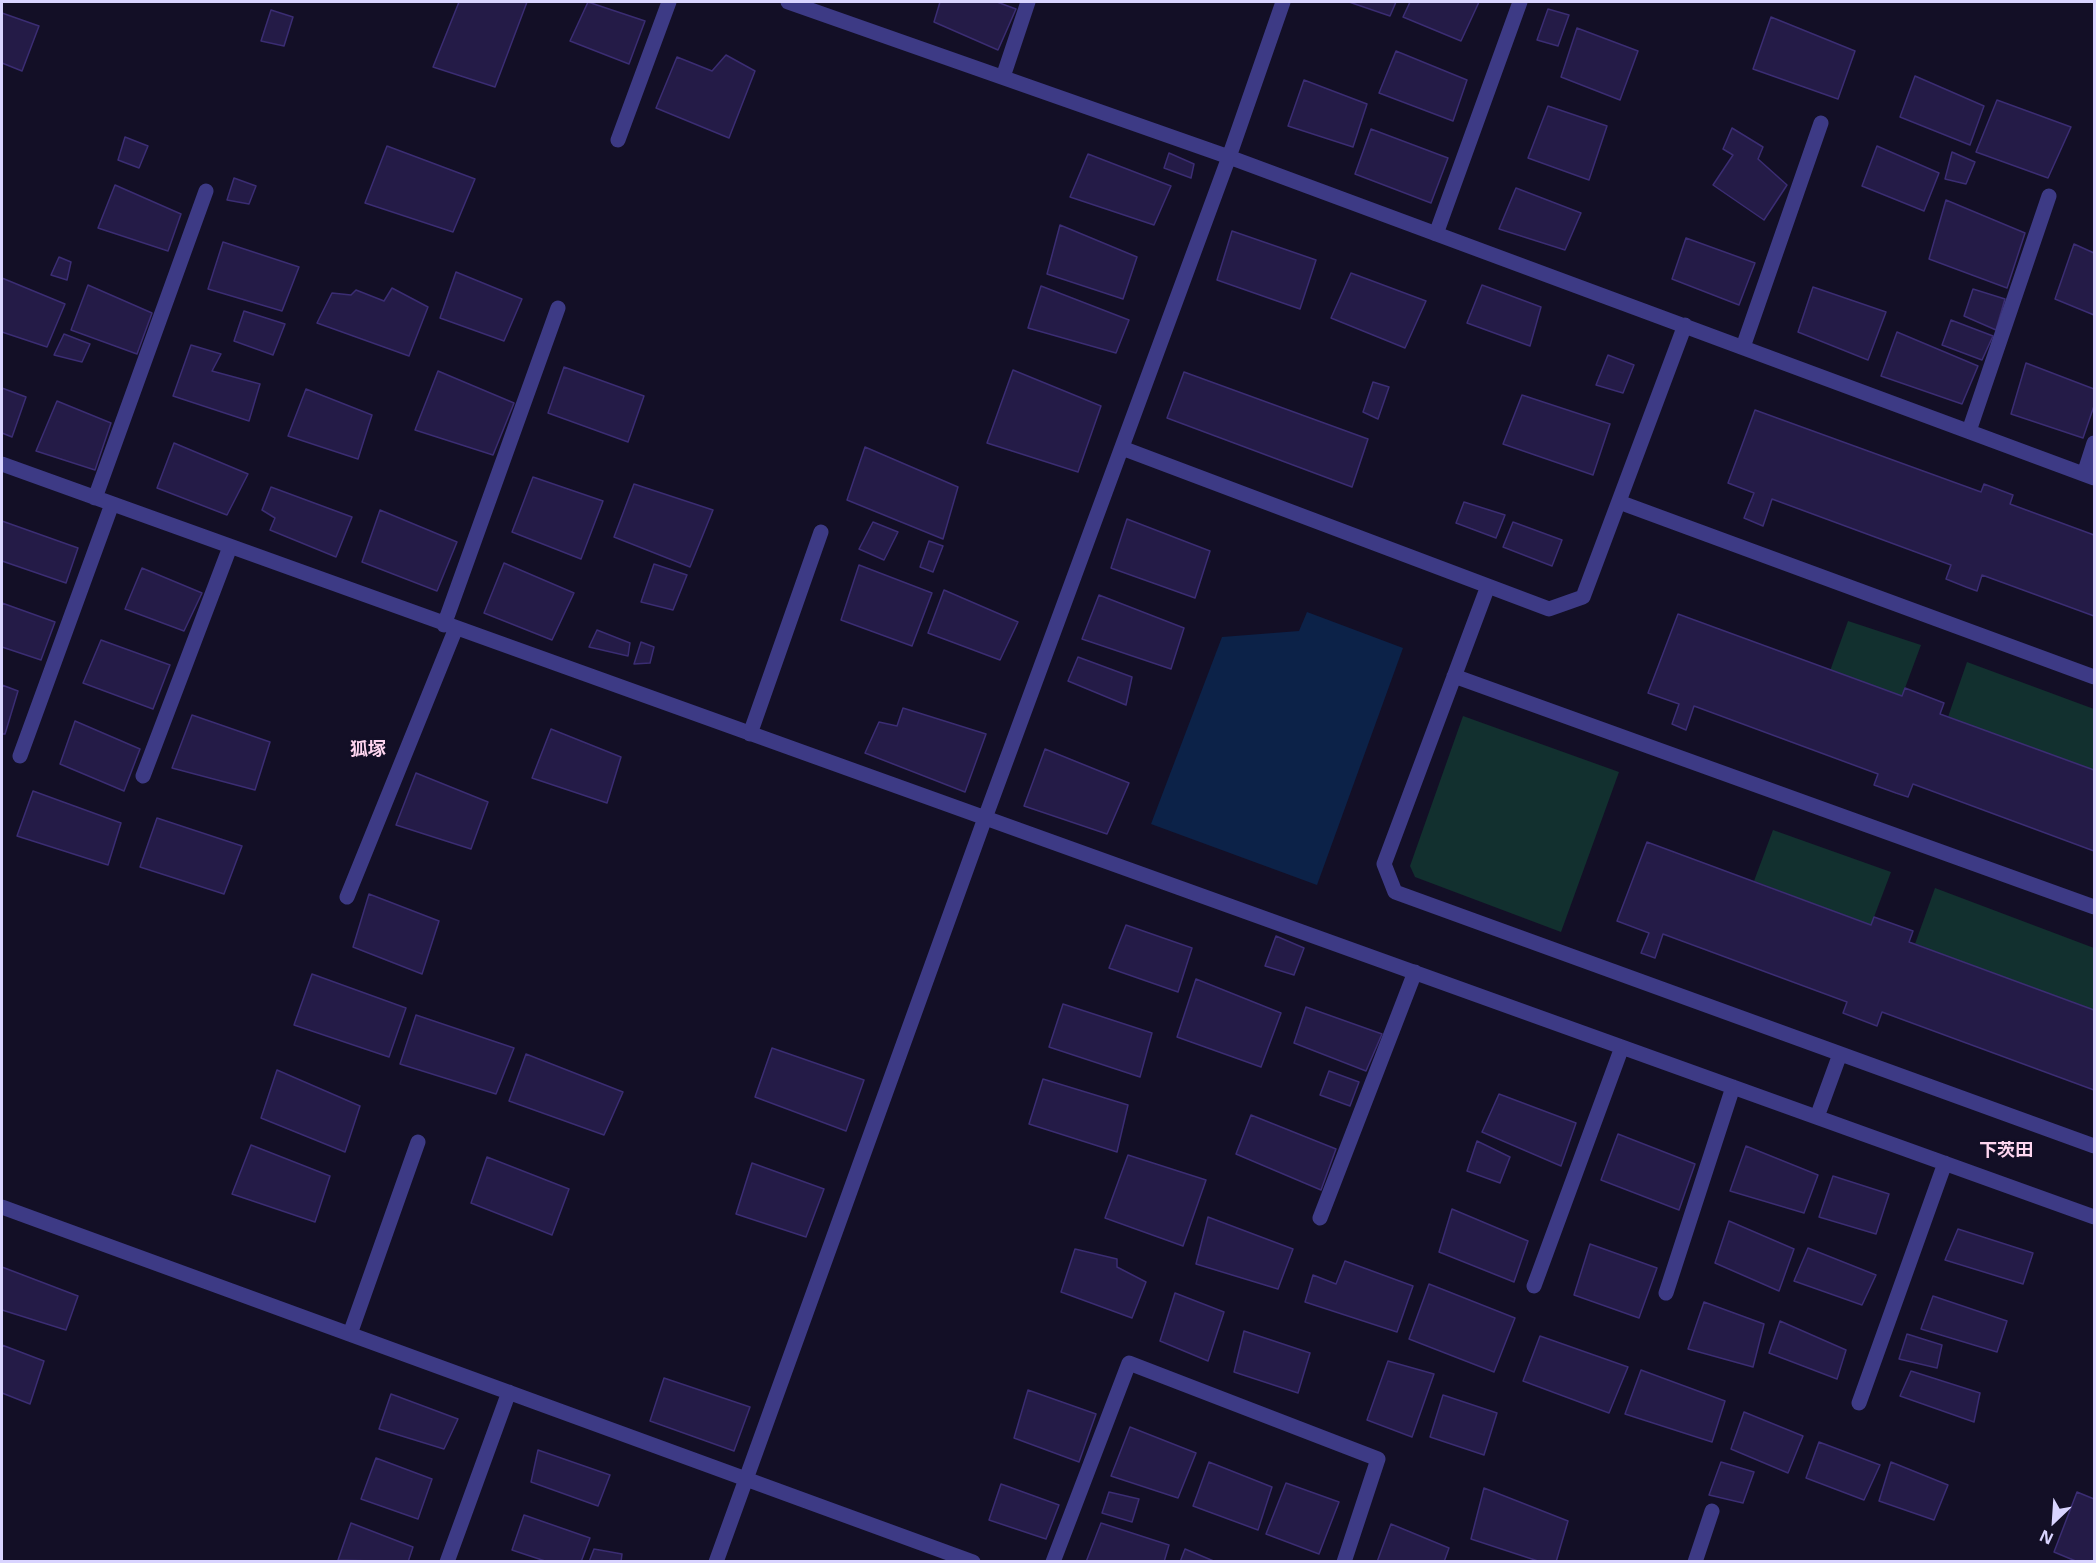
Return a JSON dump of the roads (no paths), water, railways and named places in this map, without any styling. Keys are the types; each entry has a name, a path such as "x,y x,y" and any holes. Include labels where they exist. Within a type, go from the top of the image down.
{"street":[{"path":"618,140 669,2"},
{"path":"788,2 1229,157 2089,476 2094,443"},
{"path":"1003,77 1029,2"},
{"path":"716,1562 744,1479 985,818 1229,157 1283,2"},
{"path":"1436,234 1520,2"},
{"path":"1743,347 1821,123"},
{"path":"95,498 206,191"},
{"path":"1969,431 2049,196"},
{"path":"347,897 450,627 558,308"},
{"path":"1122,448 1549,609 1583,597 1685,325"},
{"path":"2,464 2094,1217"},
{"path":"1619,502 2094,676"},
{"path":"20,756 112,504"},
{"path":"750,734 821,532"},
{"path":"143,776 230,547"},
{"path":"1488,586 1384,864 1395,892 2094,1146"},
{"path":"1454,676 2094,907"},
{"path":"1320,1218 1415,972"},
{"path":"1534,1286 1622,1047"},
{"path":"1817,1117 1840,1054"},
{"path":"1666,1293 1733,1087"},
{"path":"350,1334 418,1142"},
{"path":"1859,1402 1945,1163"},
{"path":"2,1207 973,1562"},
{"path":"1053,1562 1130,1363 1378,1459 1344,1562"},
{"path":"447,1562 508,1392"},
{"path":"1695,1562 1712,1511"}],"water":[{"path":"1307,612 1403,648 1317,885 1151,824 1222,637 1299,631"}],"district":[{"name":"狐塚","path":"368,750"},
{"name":"下茨田","path":"2006,1151"}]}
